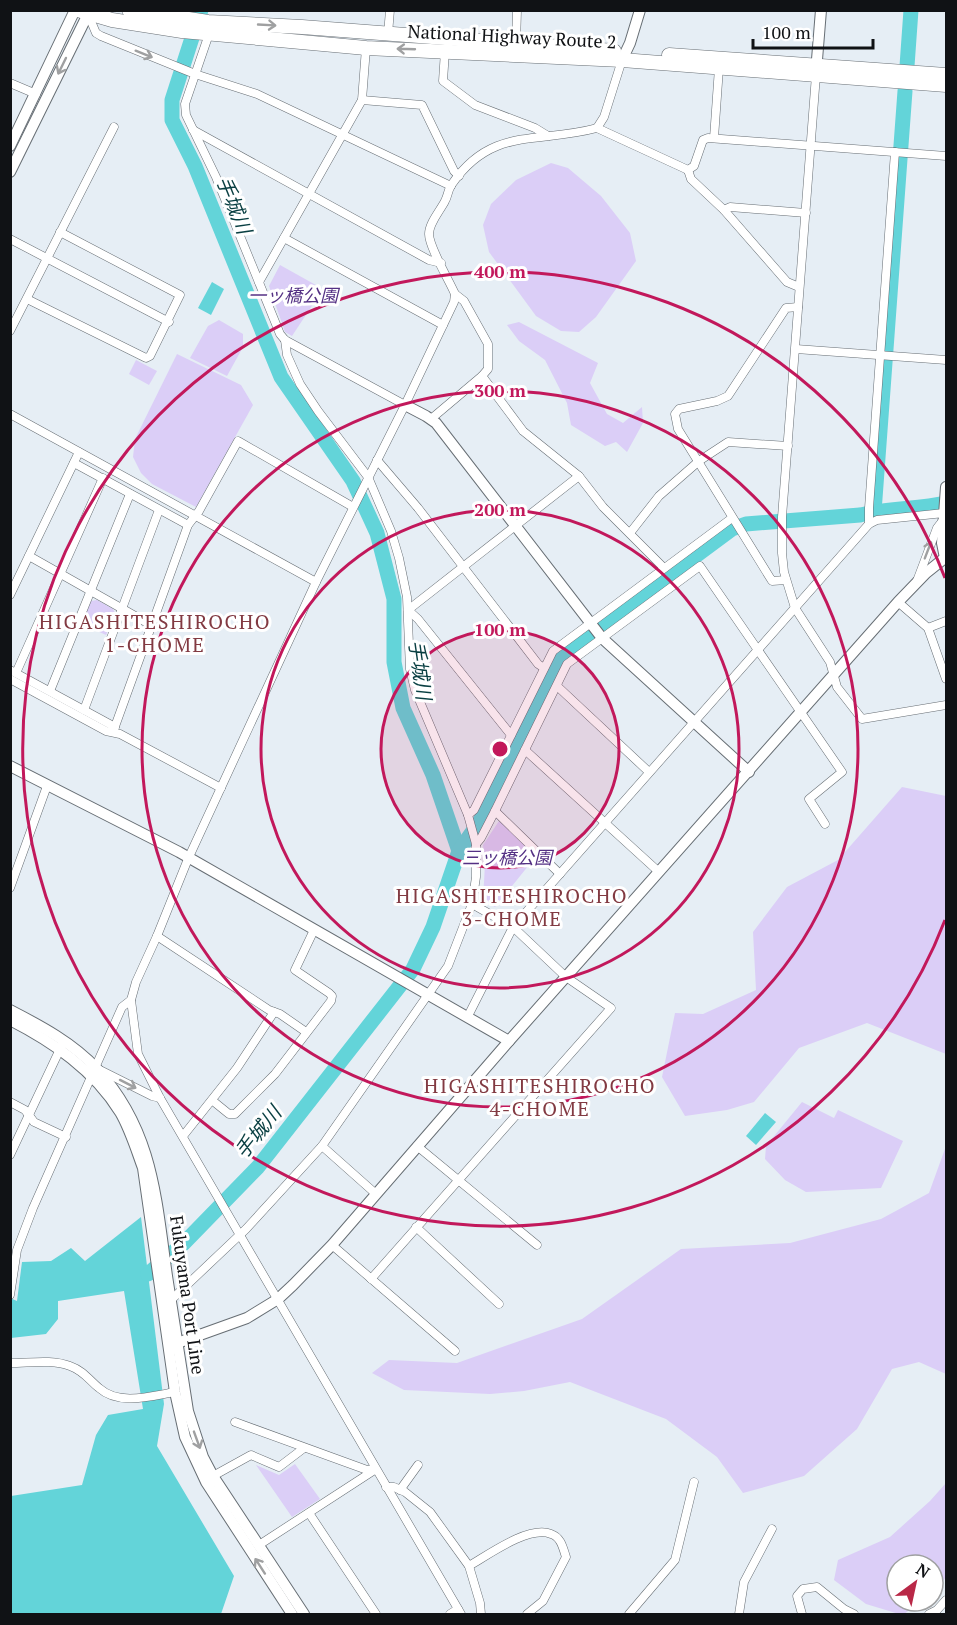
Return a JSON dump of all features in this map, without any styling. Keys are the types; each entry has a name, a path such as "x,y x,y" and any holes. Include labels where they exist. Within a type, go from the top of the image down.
{"highway":[{"name":"National Highway Route 2","path":"129,10 183,20 207,30 366,48 624,56 816,70 946,85"},
{"name":"National Highway Route 2","path":"82,11 112,20 183,20"},
{"name":"National Highway Route 2","path":"207,30 302,27 516,44 719,68 946,75"}],"street":[{"path":"388,34 390,10"},
{"path":"516,44 517,10"},
{"path":"597,128 604,117 640,10"},
{"path":"820,10 782,517 782,553 786,580 795,608 830,662 837,687 862,719 946,705"},
{"path":"82,11 96,33 173,66 257,94 451,186"},
{"path":"10,146 82,11"},
{"path":"10,172 82,11"},
{"path":"207,30 185,104 186,115 216,177 280,334 285,340 431,419 601,636 748,772"},
{"path":"259,282 362,100 366,48"},
{"path":"445,51 443,81 475,105 535,128 548,136"},
{"path":"714,138 719,68"},
{"path":"10,83 36,94"},
{"path":"362,100 422,105 454,171 459,176"},
{"path":"10,332 114,127"},
{"path":"456,1613 278,1299 160,1098 138,1054 131,1000 136,982 188,859 316,582 454,302 455,294 429,234 432,222 451,186 471,162 484,151 497,145 579,133 597,128 688,170 691,179 724,210 787,282 799,287"},
{"path":"193,130 429,260 441,263"},
{"path":"688,170 694,166 703,140 714,138 946,156"},
{"path":"468,1016 513,927 795,608 869,520 899,152"},
{"path":"724,210 730,207 806,213"},
{"path":"27,298 146,358 150,356 169,322 180,295 60,232"},
{"path":"284,238 442,325"},
{"path":"10,239 169,322"},
{"path":"431,419 488,369 488,344 464,300 455,294"},
{"path":"786,580 772,581 678,429 675,419 676,411 728,396 786,308 798,306"},
{"path":"168,1299 286,1187 322,1146 448,966 472,904 476,877 476,842 469,819 415,690 410,669 408,610 399,558 391,531 367,480 300,384 287,355 285,340"},
{"path":"796,349 946,360"},
{"path":"482,376 524,431 579,476 603,507 664,568"},
{"path":"10,414 316,582"},
{"path":"114,729 188,525 238,441 354,506"},
{"path":"630,533 659,496 699,461 728,442 788,446"},
{"path":"10,595 79,452"},
{"path":"377,460 463,566 538,664 544,668"},
{"path":"74,463 188,525"},
{"path":"408,610 579,476"},
{"path":"12,674 103,478"},
{"path":"173,1345 247,1318 278,1299 332,1245 509,1041 898,602 926,573 946,557 942,543 946,486"},
{"path":"50,691 130,494"},
{"path":"84,710 159,510"},
{"path":"869,520 945,513"},
{"path":"917,583 937,528 945,513"},
{"path":"469,819 553,651 664,568 734,520"},
{"path":"29,556 151,625"},
{"path":"476,842 495,811 567,664 601,636 700,567 842,772 808,799 825,824"},
{"path":"898,602 928,628 946,679"},
{"path":"408,610 418,619 511,735"},
{"path":"928,628 946,621"},
{"path":"12,674 50,691 120,734 222,788"},
{"path":"12,674 106,731 114,729"},
{"path":"556,686 649,772"},
{"path":"525,750 659,872"},
{"path":"10,766 179,852 509,1041"},
{"path":"10,888 46,786"},
{"path":"495,811 560,874"},
{"path":"371,1279 611,1008 566,977 513,927 472,904"},
{"path":"213,1101 229,1114 235,1114 275,1074 331,1001 332,996 295,970 314,930"},
{"path":"157,936 306,1032"},
{"path":"10,1295 17,1250 29,1219 122,1006 131,1000"},
{"name":"Fukuyama Port Line","path":"10,1010 62,1045 94,1073 120,1099 139,1132 150,1164 153,1206 173,1345 188,1411 213,1476 304,1614"},
{"path":"183,1136 213,1101 274,1012"},
{"name":"Fukuyama Port Line","path":"10,1020 62,1045"},
{"path":"10,1155 62,1045"},
{"path":"94,1073 160,1098"},
{"path":"10,1102 25,1110 34,1122 66,1137"},
{"path":"322,1146 376,1194"},
{"path":"417,1146 537,1245"},
{"path":"416,1227 499,1304"},
{"path":"332,1245 454,1351"},
{"name":"Fukuyama Port Line","path":"173,1345 171,1393 195,1462 292,1614"},
{"path":"10,1363 54,1362 70,1366 83,1372 97,1387 114,1397 137,1398 171,1393"},
{"path":"236,1422 367,1470 375,1470"},
{"path":"213,1476 251,1455 279,1467 304,1448"},
{"path":"400,1490 418,1465"},
{"path":"259,1545 375,1470"},
{"path":"629,1614 675,1560 694,1482"},
{"path":"386,1487 400,1490 430,1512 469,1566 480,1602 481,1614"},
{"path":"309,1513 376,1614"},
{"path":"739,1614 744,1582 772,1529"},
{"path":"469,1566 519,1538 538,1531 553,1534 562,1543 566,1557 543,1601 527,1614"},
{"path":"802,1614 797,1596 803,1589 817,1587 844,1609 855,1614"},
{"path":"929,1614 937,1610 946,1600"}],"green space":[{"path":"551,163 568,168 601,196 630,233 636,261 596,317 579,332 561,331 536,316 489,252 483,225 491,204 516,180"},
{"name":"一ッ橋公園","path":"280,265 323,289 292,336 285,332 269,286"},
{"path":"219,320 243,334 243,347 227,376 190,358 208,326"},
{"path":"519,322 598,363 590,383 607,414 623,423 642,407 643,423 627,452 616,442 605,446 571,425 567,403 545,360 519,341 507,325"},
{"path":"177,354 241,385 253,405 196,507 152,484 141,473 133,457 135,439"},
{"path":"136,360 157,371 149,385 129,374"},
{"path":"97,600 113,609 115,613 106,635 82,624 91,601"},
{"path":"902,787 946,796 946,1054 867,1023 799,1048 754,1102 727,1110 685,1116 662,1077 675,1013 703,1014 756,990 753,932 787,887 838,860"},
{"name":"三ッ橋公園","path":"499,821 537,855 495,907 483,900 485,864 483,845"},
{"path":"802,1102 834,1118 838,1110 903,1141 881,1188 806,1192 785,1180 765,1159 766,1146"},
{"path":"946,1146 946,1374 919,1362 892,1369 857,1429 804,1476 743,1493 717,1457 666,1419 570,1382 524,1391 490,1394 404,1390 372,1373 389,1360 457,1363 582,1319 681,1249 790,1243 881,1219 929,1193"},
{"path":"295,1464 320,1499 292,1517 256,1465 279,1475"},
{"path":"946,1483 945,1578 945,1553 885,1553 885,1610 866,1604 834,1580 838,1560 890,1537 930,1501"}],"water":[{"path":"212,282 224,289 211,315 198,308"},
{"path":"765,1113 776,1122 756,1145 746,1136"},
{"path":"141,1217 164,1404 157,1446 234,1576 221,1614 11,1614 11,1496 82,1485 96,1435 108,1415 143,1409 124,1291 58,1301 58,1319 46,1334 11,1338 10,1298 17,1301 22,1262 51,1261 71,1248 85,1261"}],"waterway":[{"name":"手城川","path":"201,10 172,100 172,120 195,166 281,377 353,481 377,533 394,599 394,662 403,708 433,775 459,851"},
{"path":"907,66 911,10"},
{"path":"874,512 905,91"},
{"path":"148,1274 184,1243 258,1167 413,969 433,927 459,851 480,821 558,658 732,529 746,524 860,515 946,503"}],"district":[{"name":"HIGASHITESHIROCHO 1-CHOME","path":"155,634"},
{"name":"HIGASHITESHIROCHO 3-CHOME","path":"512,908"},
{"name":"HIGASHITESHIROCHO 4-CHOME","path":"540,1098"}]}
